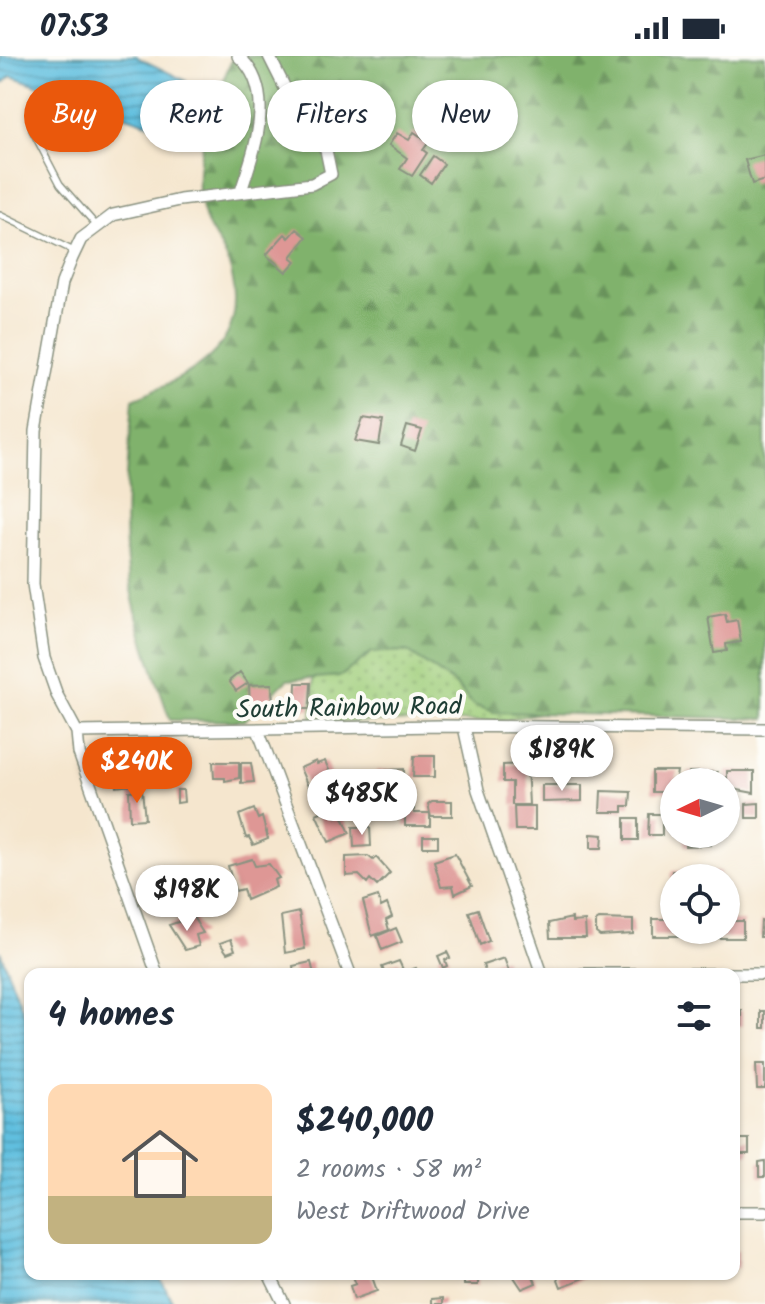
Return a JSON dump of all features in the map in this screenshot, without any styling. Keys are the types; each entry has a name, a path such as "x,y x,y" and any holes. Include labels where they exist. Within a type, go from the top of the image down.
{"street":[{"path":"238,56 255,79 261,116 241,191"},
{"path":"155,968 79,753 77,732 57,695 44,658 36,616 33,526 36,431 62,283 75,251 96,225 113,215 141,208 241,191 312,184 331,174 326,150 304,126 269,56"},
{"path":"760,729 765,718"},
{"path":"464,727 478,790 540,968"},
{"name":"South Rainbow Road","path":"77,732 464,727 760,729"},
{"path":"258,730 348,968"},
{"path":"740,974 765,974"},
{"path":"740,1212 765,1212"},
{"path":"272,1280 284,1304"}],"lane":[{"path":"43,152 60,184 96,225"},
{"path":"0,215 75,251"}],"green space":[{"path":"234,56 765,56 765,719 494,712 473,705 455,684 407,651 372,652 341,676 287,680 244,721 170,720 140,628 128,572 125,507 133,399 200,365 228,333 234,312 234,288 227,259 202,210 199,191 201,152 251,152 251,80 223,80"},
{"path":"407,651 455,684 473,705 494,712 539,713 501,721 312,722 313,678 341,676 372,652"}],"water":[{"path":"0,56 135,56 184,80 140,80 140,121 124,115 124,80 24,80 11,76 0,86"},
{"path":"0,951 24,1013 24,1280 161,1280 174,1304 0,1304"}],"building":[{"path":"396,134 409,140 412,135 412,152 427,153 412,176 400,169 407,158 396,150"},
{"path":"765,155 765,180 752,184 745,160"},
{"path":"433,156 444,164 431,183 420,175"},
{"path":"297,229 307,237 291,257 296,261 286,272 266,255 285,234 289,238"},
{"path":"363,418 383,421 379,445 355,441"},
{"path":"407,426 422,430 415,451 401,446"},
{"path":"725,614 727,622 737,620 741,642 726,644 727,651 714,653 708,617"},
{"path":"240,672 248,683 236,691 229,681"},
{"path":"296,683 311,683 310,709 295,709"},
{"path":"272,684 273,707 250,708 249,685"},
{"path":"129,755 132,785 117,787 112,757"},
{"path":"414,756 435,756 435,777 413,777"},
{"path":"316,761 317,764 325,761 337,788 313,798 300,768"},
{"path":"213,762 239,762 239,778 225,781 225,778 214,778"},
{"path":"241,763 251,763 254,782 241,783"},
{"path":"527,764 529,805 512,805 512,782 503,782 503,765"},
{"path":"404,769 404,781 377,782 376,771"},
{"path":"652,771 660,771 660,792 652,792"},
{"path":"740,771 754,771 754,793 740,790"},
{"path":"542,785 582,785 582,801 542,802"},
{"path":"142,790 145,819 130,820 129,791"},
{"path":"177,790 183,790 184,802 177,803"},
{"path":"601,791 631,792 630,806 623,806 623,812 600,812"},
{"path":"432,801 452,801 452,816 431,816 428,804"},
{"path":"405,803 414,803 414,813 430,813 430,826 405,826"},
{"path":"759,803 759,818 746,818 746,804"},
{"path":"514,806 535,806 535,830 515,830"},
{"path":"333,807 337,817 342,815 350,833 329,842 316,814"},
{"path":"254,809 258,819 262,817 268,839 253,845 249,837 246,838 239,815"},
{"path":"649,814 660,814 660,835 648,835"},
{"path":"625,818 638,818 638,840 625,840"},
{"path":"353,827 370,827 371,846 354,847"},
{"path":"591,834 603,835 602,848 591,848"},
{"path":"423,836 438,836 438,847 423,847"},
{"path":"455,854 472,886 455,894 453,886 441,887 434,861"},
{"path":"368,856 373,860 376,857 390,873 377,886 370,879 367,883 359,875 346,876 346,857"},
{"path":"252,859 255,866 269,864 279,878 274,880 276,887 246,900 243,889 235,891 228,866"},
{"path":"378,896 381,907 387,904 392,917 386,920 389,930 372,936 363,901"},
{"path":"478,909 489,941 480,945 469,912"},
{"path":"299,912 305,949 285,953 281,916"},
{"path":"193,917 203,933 196,935 199,946 185,950 169,925"},
{"path":"572,918 572,922 585,921 586,938 550,938 549,923"},
{"path":"653,919 660,919 660,936 653,936"},
{"path":"633,920 633,934 600,936 596,933 596,921"},
{"path":"740,921 743,921 743,938 740,938"},
{"path":"761,921 765,921 765,937 760,937"},
{"path":"396,928 402,942 382,950 377,936"},
{"path":"231,939 235,950 227,953 220,943"},
{"path":"447,952 450,958 445,960 447,966 443,968 438,956"},
{"path":"504,958 508,968 484,968 483,965"},
{"path":"399,961 402,968 382,968"},
{"path":"311,962 312,968 293,968"},
{"path":"761,1011 765,1011 765,1028 761,1028"},
{"path":"756,1064 765,1064 765,1089 757,1089"},
{"path":"740,1139 749,1139 749,1154 740,1154"},
{"path":"765,1161 765,1177 759,1177 759,1162"},
{"path":"354,1280 373,1280 377,1291 354,1299 350,1286 356,1284"},
{"path":"464,1280 478,1280 478,1285 464,1285"},
{"path":"516,1280 535,1280 536,1283 522,1289"},
{"path":"558,1280 579,1280 561,1287"},
{"path":"443,1298 443,1304 432,1304 432,1299"}]}
